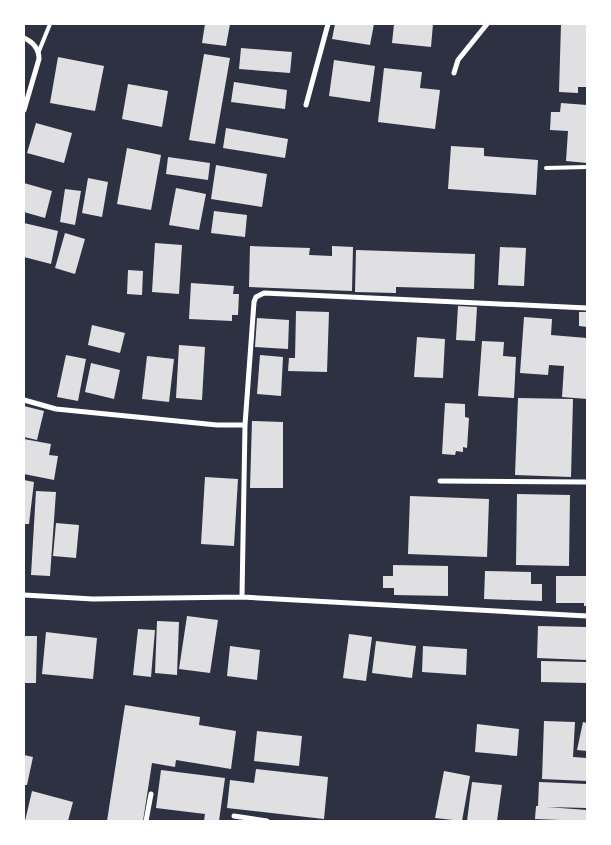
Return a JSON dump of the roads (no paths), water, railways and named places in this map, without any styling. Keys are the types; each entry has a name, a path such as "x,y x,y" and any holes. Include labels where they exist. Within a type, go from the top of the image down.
{"street":[{"path":"306,105 328,24"},
{"path":"454,73 458,60 487,24"},
{"path":"24,38 30,41 39,51 38,64 24,110"},
{"path":"242,597 245,425 254,302 256,297 260,294 587,308"},
{"path":"24,400 56,409 217,425 245,425"},
{"path":"440,481 587,482"},
{"path":"24,595 93,599 242,597 587,616"},
{"path":"146,821 151,794"},
{"path":"234,816 268,821"}],"lane":[{"path":"39,51 50,24"},
{"path":"546,168 587,167"}]}
